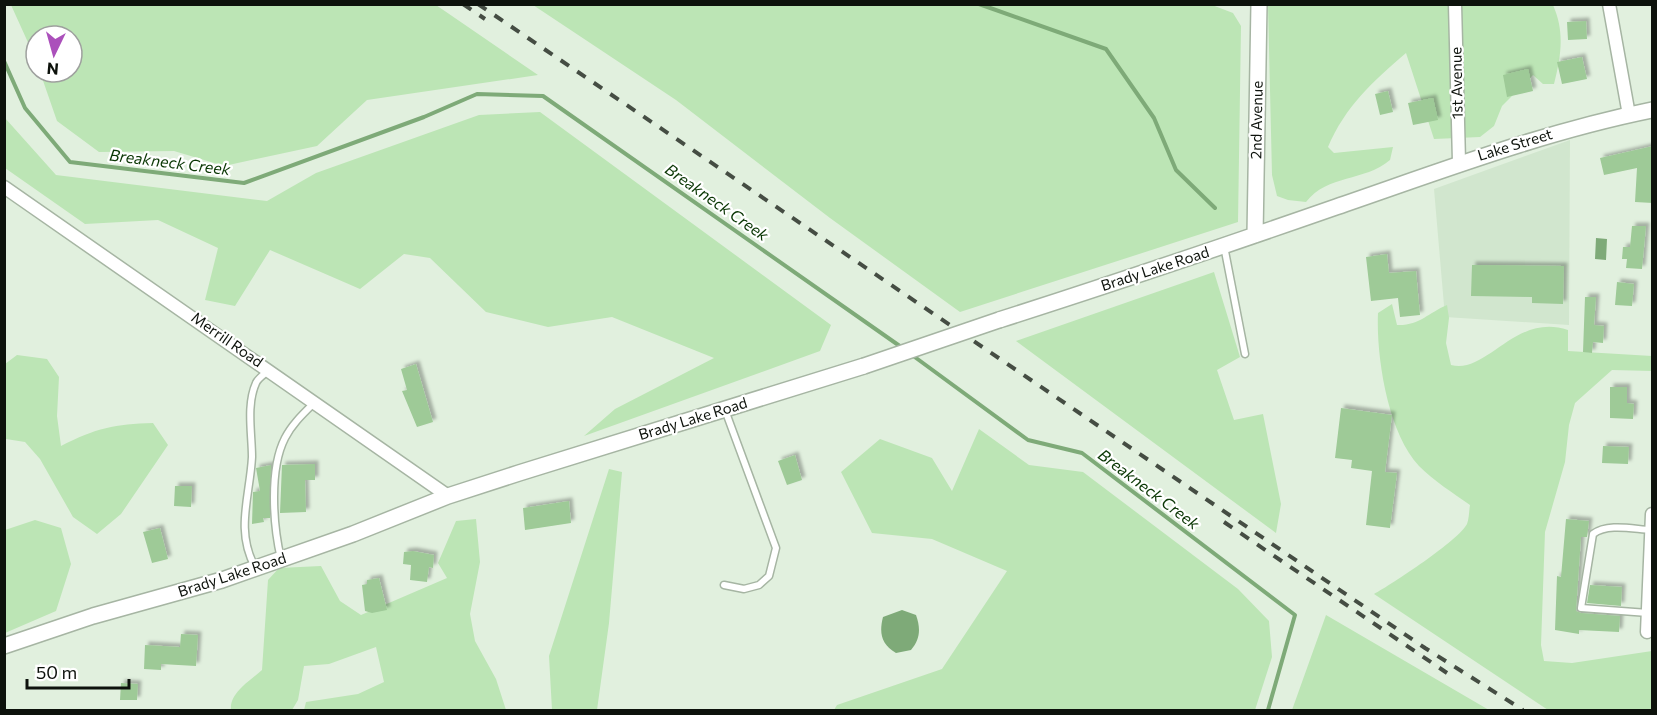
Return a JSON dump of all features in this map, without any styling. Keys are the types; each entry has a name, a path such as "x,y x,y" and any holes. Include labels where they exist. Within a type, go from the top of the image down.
{"street":[{"name":"2nd Avenue","path":"1255,235 1259,4"},
{"name":"1st Avenue","path":"1455,4 1459,162"},
{"path":"1609,4 1629,115"},
{"name":"Lake Street","path":"1381,191 1459,162 1592,123 1653,110"},
{"name":"Merrill Road","path":"4,187 315,401 448,496"},
{"name":"Brady Lake Road","path":"4,646 93,616 281,560 448,496 864,366 1381,191"},
{"path":"1647,632 1653,514"}],"lane":[{"path":"1224,246 1245,354"},
{"path":"255,568 245,541 246,492 252,458 252,397 257,381 269,369"},
{"path":"281,560 275,516 279,452 294,424 315,401"},
{"path":"724,585 744,589 759,585 769,576 776,548 725,410"},
{"path":"1648,613 1581,608 1593,534 1600,528 1652,530"}],"shaded area":[{"path":"11,5 436,5 538,75 367,100 317,146 224,166 174,151 99,152 57,121 44,84 84,84 84,24 24,24 24,34"},
{"path":"533,5 1212,5 1233,13 1241,26 1238,222 960,312 830,218 676,100"},
{"path":"1268,5 1553,5 1557,15 1561,44 1554,84 1543,84 1533,75 1502,106 1494,126 1480,137 1434,139 1406,53 1382,74 1351,107 1328,147 1334,153 1393,147 1390,160 1369,172 1325,187 1306,202 1288,200 1277,196 1272,175"},
{"path":"540,112 831,325 820,351 584,436 615,409 714,358 612,317 548,327 486,312 430,258 404,254 360,289 270,250 235,306 205,300 218,248 158,220 85,224 5,168 5,118 56,175 267,201 316,173 479,115"},
{"path":"1570,140 1569,325 1445,317 1434,189"},
{"path":"1596,238 1607,239 1606,260 1595,259"},
{"path":"1214,272 1240,357 1217,370 1234,420 1263,414 1281,504 1276,533 1016,341"},
{"path":"1392,304 1397,325 1417,321 1447,305 1449,318 1446,343 1451,365 1464,366 1477,361 1517,336 1532,329 1549,327 1568,330 1568,351 1652,356 1652,371 1612,370 1575,403 1569,425 1565,462 1545,532 1541,645 1544,661 1572,663 1652,651 1652,710 1548,710 1374,594 1424,562 1461,531 1468,522 1470,505 1419,466 1408,452 1399,434 1386,394 1379,351 1378,313"},
{"path":"17,355 47,359 59,377 57,416 61,446 106,428 153,423 168,445 121,514 97,534 73,517 40,459 25,442 6,439 5,466 5,364"},
{"path":"979,429 1029,465 1083,472 1238,589 1269,621 1272,657 1255,710 834,710 837,705 942,669 1007,571 932,539 872,533 841,472 880,439 932,458 952,491"},
{"path":"609,469 622,472 609,623 597,710 552,710 549,656"},
{"path":"476,519 480,562 470,614 475,641 496,679 506,710 304,710 306,702 358,694 384,682 376,647 329,664 304,666 298,700 292,710 231,710 233,698 262,670 268,580 279,568 321,566 340,601 361,615 447,578 438,563 456,521"},
{"path":"35,520 61,528 71,564 56,611 5,633 5,530"},
{"path":"902,610 916,615 919,634 911,650 896,653 887,646 882,638 882,623 883,617"},
{"path":"1326,615 1489,710 1292,710"}],"building":[{"path":"1586,21 1587,39 1568,40 1567,22"},
{"path":"1582,57 1587,79 1562,84 1557,62"},
{"path":"1528,69 1533,91 1507,97 1503,75"},
{"path":"1388,91 1393,112 1380,115 1375,94"},
{"path":"1433,98 1438,120 1413,125 1408,103"},
{"path":"1653,146 1653,203 1635,202 1637,168 1604,175 1600,158"},
{"path":"1632,226 1646,226 1642,269 1626,268 1627,259 1622,259 1623,247 1630,247"},
{"path":"1387,254 1389,273 1416,271 1420,315 1400,317 1398,298 1371,301 1366,257"},
{"path":"1472,265 1564,266 1563,304 1532,303 1532,297 1471,296"},
{"path":"1617,282 1634,284 1632,306 1615,305"},
{"path":"1585,297 1596,297 1594,325 1604,326 1603,343 1593,342 1592,353 1583,352"},
{"path":"416,364 433,422 417,427 402,391 407,390 401,369"},
{"path":"1610,387 1627,387 1627,403 1634,404 1633,419 1610,418"},
{"path":"1341,408 1392,415 1385,472 1397,473 1390,528 1366,525 1372,471 1351,468 1352,460 1335,458"},
{"path":"1603,446 1629,447 1628,464 1602,463"},
{"path":"795,455 802,480 787,485 778,461"},
{"path":"315,464 315,480 305,480 306,512 280,513 282,465"},
{"path":"271,465 270,518 263,518 264,522 252,524 253,492 260,491 256,468"},
{"path":"175,486 192,486 191,507 174,506"},
{"path":"569,501 571,523 525,530 523,508"},
{"path":"1566,519 1589,521 1587,537 1581,537 1576,611 1620,616 1619,632 1579,630 1579,634 1555,630 1557,576 1561,577"},
{"path":"160,528 168,559 152,563 143,532"},
{"path":"413,551 434,555 433,568 429,567 427,582 410,580 411,565 403,564 404,552"},
{"path":"379,578 387,610 372,613 365,611 362,585 367,584 367,580"},
{"path":"1590,585 1622,587 1621,606 1587,603"},
{"path":"181,634 198,635 196,666 161,664 161,670 144,669 145,645 180,647"},
{"path":"121,683 138,684 137,700 120,700"}],"waterway":[{"name":"Breakneck Creek","path":"979,4 1106,49 1154,118 1176,170 1215,208"},
{"name":"Breakneck Creek","path":"4,61 25,108 70,162 244,183 424,117 477,94 543,96 904,349"},
{"name":"Breakneck Creek","path":"912,355 1028,440 1082,453 1295,615 1268,710"}],"railway":[{"path":"463,4 485,19"},
{"path":"478,4 1425,648 1523,710"},
{"path":"1224,522 1447,673"}]}
